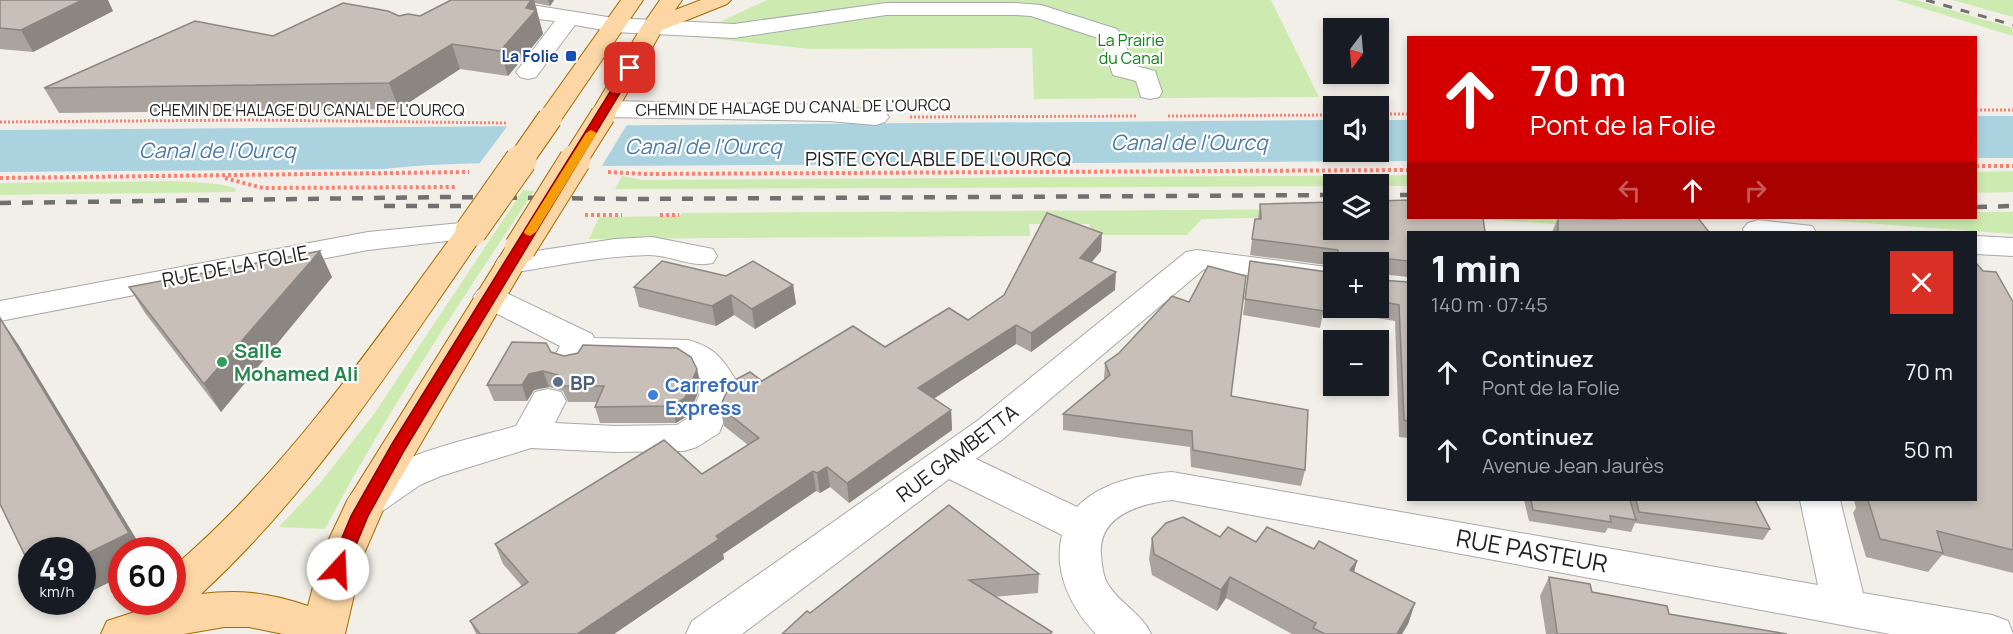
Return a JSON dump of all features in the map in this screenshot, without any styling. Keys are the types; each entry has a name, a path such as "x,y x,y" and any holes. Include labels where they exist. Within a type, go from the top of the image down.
{"main road":[{"path":"186,581 236,534 294,473 333,424 632,0"},
{"path":"122,634 188,614 252,609 279,613 303,621 323,634 342,556 367,501 489,297 604,112 653,26 671,0"},
{"path":"653,26 720,0"},
{"path":"122,634 146,615"}],"street":[{"path":"479,7 525,10 567,19 614,25 734,31 886,9 1034,10 1108,34 1113,39 1121,70 1147,76 1150,92"},
{"path":"528,72 567,19"},
{"path":"604,112 829,113 876,117"},
{"name":"RUE DE LA FOLIE","path":"0,311 368,241 411,235 471,231"},
{"path":"1977,245 2013,248"},
{"path":"515,256 652,246 702,256"},
{"name":"RUE GAMBETTA","path":"708,634 990,430 1197,259 1323,276"},
{"path":"367,501 406,475 427,466 530,435 615,439 684,438 705,424 721,385 709,364 688,351 573,354 580,342 489,297"},
{"path":"530,435 548,402"},
{"path":"948,462 1085,528 1080,542 1080,566 1087,588 1097,606 1129,634"},
{"name":"RUE PASTEUR","path":"1085,528 1093,515 1106,505 1150,488 1172,486 1992,634"},
{"path":"1820,501 1845,606"}],"path":[{"path":"1977,110 2013,110"},
{"path":"1389,114 1407,114"},
{"path":"1159,116 1323,115"},
{"name":"CHEMIN DE HALAGE DU CANAL DE L'OURCQ","path":"876,117 1147,116"},
{"name":"CHEMIN DE HALAGE DU CANAL DE L'OURCQ","path":"0,122 255,120 516,123"},
{"path":"1977,166 2013,166"},
{"name":"PISTE CYCLABLE DE L'OURCQ","path":"601,172 658,174 1407,170"},
{"path":"0,178 475,172"},
{"path":"219,177 263,188 467,187"}],"green space":[{"name":"La Prairie du Canal","path":"767,0 1271,0 1319,97 1034,99 1032,48 810,49 689,36"},
{"path":"1896,0 1916,0 2013,28 2013,36"},
{"path":"1952,0 2013,0 2013,17"},
{"path":"2013,171 2013,192 1977,193 1977,172"},
{"path":"1389,175 1407,175 1407,186 1389,186"},
{"path":"622,176 642,180 1323,176 1323,186 615,189"},
{"path":"174,181 218,184 235,188 236,192 0,195 0,183"},
{"path":"523,190 534,191 399,399 325,529 279,527 321,482 374,414"},
{"path":"1323,209 1323,216 1202,219 1187,235 1091,235 1089,224 1029,224 1030,236 589,239 599,217 680,216 682,213"},
{"path":"1977,212 2013,212 2013,234 1810,219 1977,219"},
{"path":"1476,219 1595,219 1603,231 1587,231 1553,224"}],"water":[{"path":"1977,116 2013,116 2013,158 1977,158"},
{"name":"Canal de l'Ourcq","path":"1323,120 1323,162 603,166 494,163 384,169 0,172 0,130"},
{"path":"1389,120 1407,120 1407,161 1389,161"}],"pier":[{"path":"628,123 600,169 476,168 509,124"}],"building":[{"path":"0,0 82,0 21,30 0,28"},
{"path":"451,0 531,0 526,8 536,10 500,51 452,44 389,83 44,88 195,21 273,36 343,3 388,11 399,16 408,14 420,16"},
{"path":"1407,200 1407,219 1483,219 1485,231 1407,231 1407,261 1389,259 1389,252 1338,252 1338,250 1252,239 1255,219 1261,219 1260,204 1323,202 1323,240 1389,240 1389,201"},
{"path":"1047,213 1102,233 1080,258 1116,272 1031,333 1016,325 918,388 951,410 847,483 827,467 817,473 813,471 716,536 719,539 577,634 480,634 470,621 528,582 495,544 664,440 702,474 759,438 720,407 731,382 750,372 762,381 853,326 885,347 949,308 968,320 1004,295"},
{"path":"1558,219 1699,219 1708,231 1558,231"},
{"path":"320,251 204,384 129,287"},
{"path":"662,261 726,276 753,261 793,285 752,309 731,295 712,306 634,287"},
{"path":"1250,261 1323,271 1323,311 1245,299"},
{"path":"1977,264 1983,271 1996,272 2013,302 2013,550 1937,531 1943,553 1880,539 1868,501 1977,501"},
{"path":"1208,266 1246,276 1231,396 1308,410 1305,470 1193,450 1192,431 1063,414 1110,375 1105,363 1119,353 1172,296 1189,302"},
{"path":"1389,281 1407,282 1407,421 1404,420 1399,305 1389,303"},
{"path":"0,318 129,533 121,537 108,537 108,543 96,549 96,537 18,537 18,541 0,504"},
{"path":"512,342 546,343 551,352 564,356 578,353 583,345 677,348 691,357 697,369 685,398 672,406 595,407 604,386 563,386 558,375 543,371 529,374 522,385 487,385"},
{"path":"1531,501 1630,501 1636,520 1610,516 1611,522 1533,510"},
{"path":"1636,501 1756,501 1770,529 1639,512"},
{"path":"949,505 1039,574 969,580 1052,632 1050,634 782,634 807,611 810,613"},
{"path":"1183,517 1220,537 1228,527 1256,542 1267,527 1314,549 1319,541 1357,561 1350,570 1415,603 1397,634 1325,634 1313,628 1316,623 1230,577 1221,590 1154,554 1152,538 1166,523"},
{"path":"1549,577 1590,584 1592,592 1667,606 1669,614 1787,634 1557,634"}],"railway":[{"path":"1926,0 2013,25"},
{"path":"0,203 449,197 632,199 1323,195"},
{"path":"1389,195 1407,195"},
{"path":"384,206 483,206"},
{"path":"1977,207 2013,206"}],"slow traffic":[{"path":"530,232 591,133"}],"place":[{"name":"La Folie","path":"571,56"},
{"name":"Salle Mohamed Ali","path":"222,362"},
{"name":"BP","path":"558,382"},
{"name":"Carrefour Express","path":"653,395"}],"route":[{"path":"338,569 367,501 397,448 630,68"}]}
